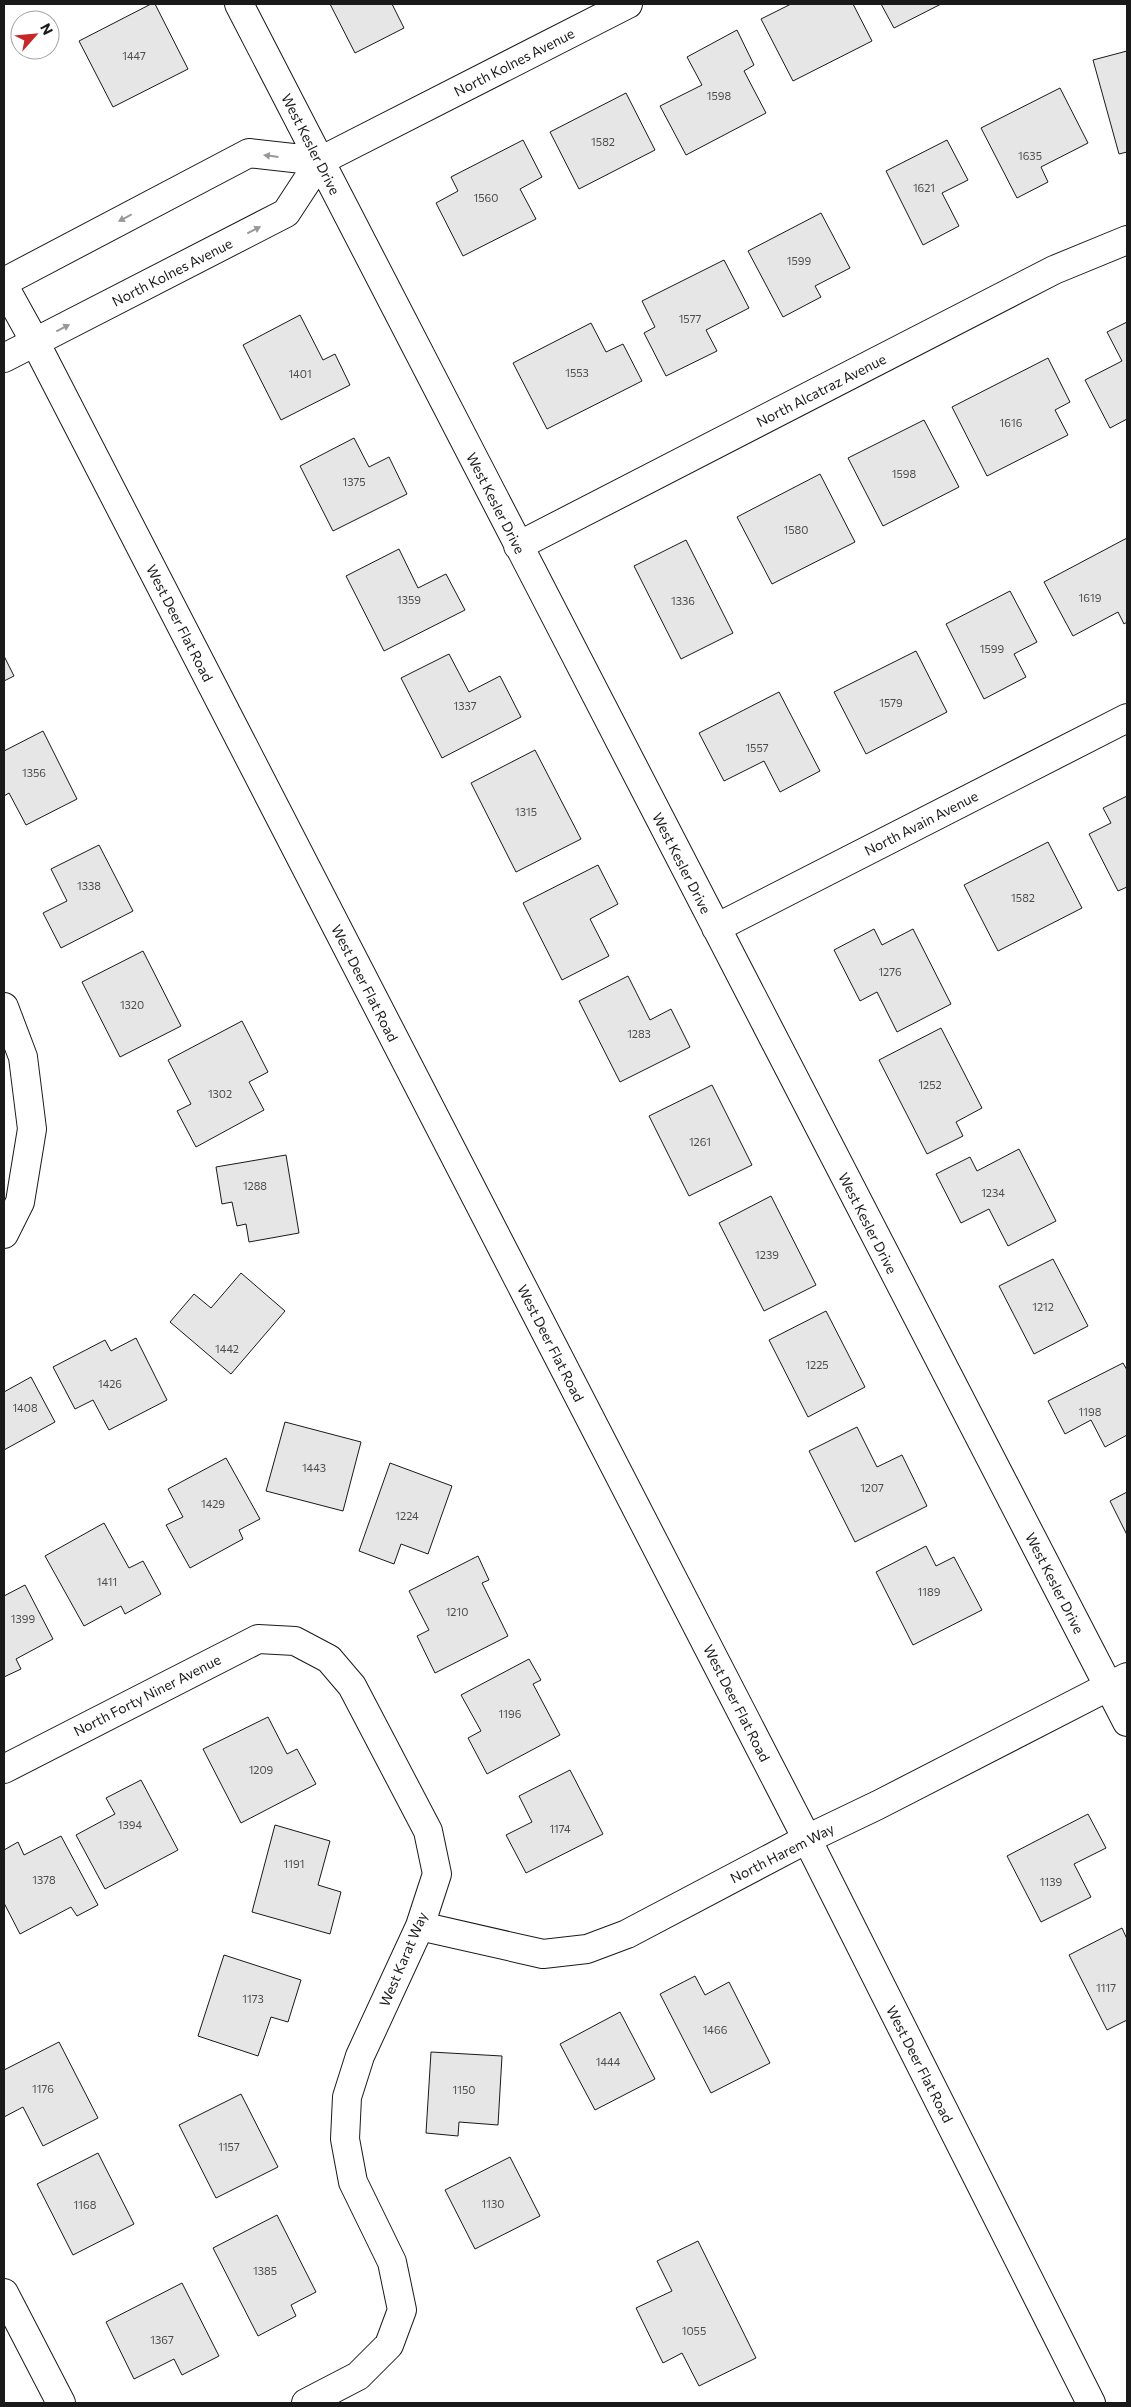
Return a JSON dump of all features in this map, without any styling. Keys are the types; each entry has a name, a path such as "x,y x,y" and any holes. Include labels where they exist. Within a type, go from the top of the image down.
{"street":[{"name":"West Kesler Drive","path":"239,4 716,928 1118,1682 1127,1722"},
{"name":"North Kolnes Avenue","path":"4,358 286,213 320,162 628,4"},
{"path":"4,282 249,153 320,162"},
{"name":"North Alcatraz Avenue","path":"518,546 1054,270 1127,240"},
{"name":"West Deer Flat Road","path":"4,286 35,342 807,1839 1091,2403"},
{"name":"North Avain Avenue","path":"716,928 1127,718"},
{"path":"4,1007 23,1057 32,1129 20,1202 4,1234"},
{"name":"North Forty Niner Avenue","path":"4,1769 258,1639 296,1641"},
{"name":"West Karat Way","path":"296,1641 329,1659 352,1686 428,1831 436,1874 420,1926 360,2056 347,2097 345,2140 354,2182 392,2262 402,2310 389,2346 377,2358 358,2376 306,2403"},
{"name":"North Harem Way","path":"420,1926 543,1954 587,1949 627,1934 807,1839 878,1805 1118,1682"},
{"path":"4,2293 61,2403"}],"building":[{"path":"151,4 155,4 188,69 113,107 79,41"},
{"path":"330,4 392,4 404,28 355,53"},
{"path":"791,4 853,4 872,41 793,81 761,19"},
{"path":"881,4 941,4 894,28"},
{"path":"737,30 754,65 744,71 766,113 686,155 660,106 702,85 687,57"},
{"path":"1127,51 1127,152 1119,154 1093,60"},
{"path":"1060,88 1088,143 1041,167 1048,182 1017,198 981,128"},
{"path":"626,93 655,150 579,189 550,132"},
{"path":"523,140 542,177 520,189 536,219 463,256 436,203 458,191 451,177"},
{"path":"947,140 968,180 942,193 959,226 923,245 886,171"},
{"path":"821,213 850,268 815,286 821,297 783,317 748,251"},
{"path":"724,260 749,308 706,330 717,351 666,376 644,333 655,327 642,301"},
{"path":"300,315 323,360 335,354 350,385 281,420 243,345"},
{"path":"1127,322 1127,419 1110,428 1085,380 1122,361 1107,332"},
{"path":"591,323 606,352 623,344 642,381 547,429 513,363"},
{"path":"1048,358 1070,402 1055,410 1068,435 987,476 952,407"},
{"path":"924,420 959,487 883,526 848,458"},
{"path":"354,438 369,467 389,457 407,494 333,531 300,466"},
{"path":"820,474 855,542 772,584 737,517"},
{"path":"1127,538 1127,622 1124,624 1118,612 1073,636 1044,582"},
{"path":"686,540 733,633 681,659 634,566"},
{"path":"399,549 418,588 446,574 465,610 384,651 346,576"},
{"path":"1010,591 1037,642 1014,654 1026,677 984,699 946,624"},
{"path":"916,651 947,712 866,754 834,692"},
{"path":"449,654 469,692 500,676 521,717 442,758 401,678"},
{"path":"4,656 14,676 4,681"},
{"path":"779,692 820,771 780,792 764,761 724,781 699,733"},
{"path":"43,731 77,799 26,825 9,793 4,796 4,751"},
{"path":"535,750 581,839 516,872 471,783"},
{"path":"1127,796 1127,887 1118,891 1089,834 1111,823 1103,808"},
{"path":"1048,842 1082,908 998,951 964,885"},
{"path":"99,845 133,911 61,948 43,913 67,901 51,869"},
{"path":"598,865 618,904 590,919 609,956 562,980 523,903"},
{"path":"874,929 882,945 913,929 951,1004 897,1032 877,992 860,1001 834,950"},
{"path":"143,951 181,1026 120,1057 82,982"},
{"path":"628,976 650,1020 671,1009 690,1047 620,1082 579,1001"},
{"path":"242,1021 268,1072 249,1082 264,1110 196,1147 177,1111 191,1104 168,1060"},
{"path":"941,1028 982,1108 956,1122 963,1136 927,1154 879,1060"},
{"path":"712,1085 752,1165 689,1196 649,1116"},
{"path":"1019,1149 1056,1221 1008,1246 989,1209 961,1223 936,1174 970,1157 977,1171"},
{"path":"286,1155 299,1233 249,1242 246,1224 237,1226 232,1202 222,1204 216,1167"},
{"path":"771,1196 816,1285 764,1311 719,1223"},
{"path":"1053,1259 1088,1326 1034,1354 999,1286"},
{"path":"241,1273 285,1311 231,1374 170,1322 194,1294 211,1308"},
{"path":"826,1311 865,1387 808,1417 769,1340"},
{"path":"136,1338 167,1400 109,1430 93,1400 75,1409 53,1367 105,1340 111,1351"},
{"path":"1123,1363 1127,1370 1127,1435 1105,1447 1091,1420 1065,1434 1048,1401"},
{"path":"31,1377 55,1422 4,1450 4,1392"},
{"path":"285,1422 361,1442 343,1511 266,1491"},
{"path":"857,1427 877,1467 902,1455 927,1506 855,1542 809,1451"},
{"path":"226,1458 260,1519 239,1530 243,1539 190,1568 166,1525 183,1517 168,1489"},
{"path":"390,1463 452,1486 428,1554 401,1544 394,1564 359,1551"},
{"path":"1127,1492 1127,1535 1110,1501"},
{"path":"104,1523 129,1568 143,1561 161,1594 125,1614 121,1606 84,1626 45,1556"},
{"path":"926,1546 936,1566 954,1557 982,1610 913,1645 876,1572"},
{"path":"478,1556 489,1580 482,1583 508,1636 435,1673 417,1636 429,1630 409,1591"},
{"path":"25,1585 53,1639 16,1659 21,1669 4,1677 4,1596"},
{"path":"529,1659 541,1680 533,1684 560,1735 487,1774 468,1738 481,1731 461,1695"},
{"path":"268,1717 287,1754 297,1749 316,1784 241,1823 203,1749"},
{"path":"570,1770 603,1834 526,1873 506,1835 532,1822 519,1796"},
{"path":"141,1780 178,1850 105,1889 76,1835 115,1814 106,1798"},
{"path":"1088,1814 1106,1848 1074,1864 1091,1897 1041,1922 1007,1856"},
{"path":"275,1825 330,1841 318,1885 341,1892 330,1934 252,1912"},
{"path":"61,1836 98,1905 77,1916 71,1907 20,1934 4,1903 4,1850 18,1842 24,1855"},
{"path":"1122,1928 1127,1939 1127,2020 1107,2030 1069,1955"},
{"path":"224,1955 301,1980 288,2022 271,2017 258,2056 198,2036"},
{"path":"695,1976 705,1995 729,1982 770,2063 711,2093 660,1994"},
{"path":"620,2012 655,2079 595,2110 560,2044"},
{"path":"59,2042 98,2118 43,2146 23,2107 4,2117 4,2070"},
{"path":"431,2052 502,2056 498,2125 459,2122 458,2136 426,2133"},
{"path":"241,2094 278,2167 216,2198 179,2125"},
{"path":"98,2153 134,2224 73,2255 37,2184"},
{"path":"510,2157 540,2216 475,2249 445,2190"},
{"path":"277,2215 316,2292 291,2305 296,2316 258,2336 213,2248"},
{"path":"698,2241 756,2358 699,2386 682,2353 663,2363 636,2308 672,2291 657,2261"},
{"path":"182,2283 219,2356 182,2375 174,2359 134,2379 106,2322"}]}
